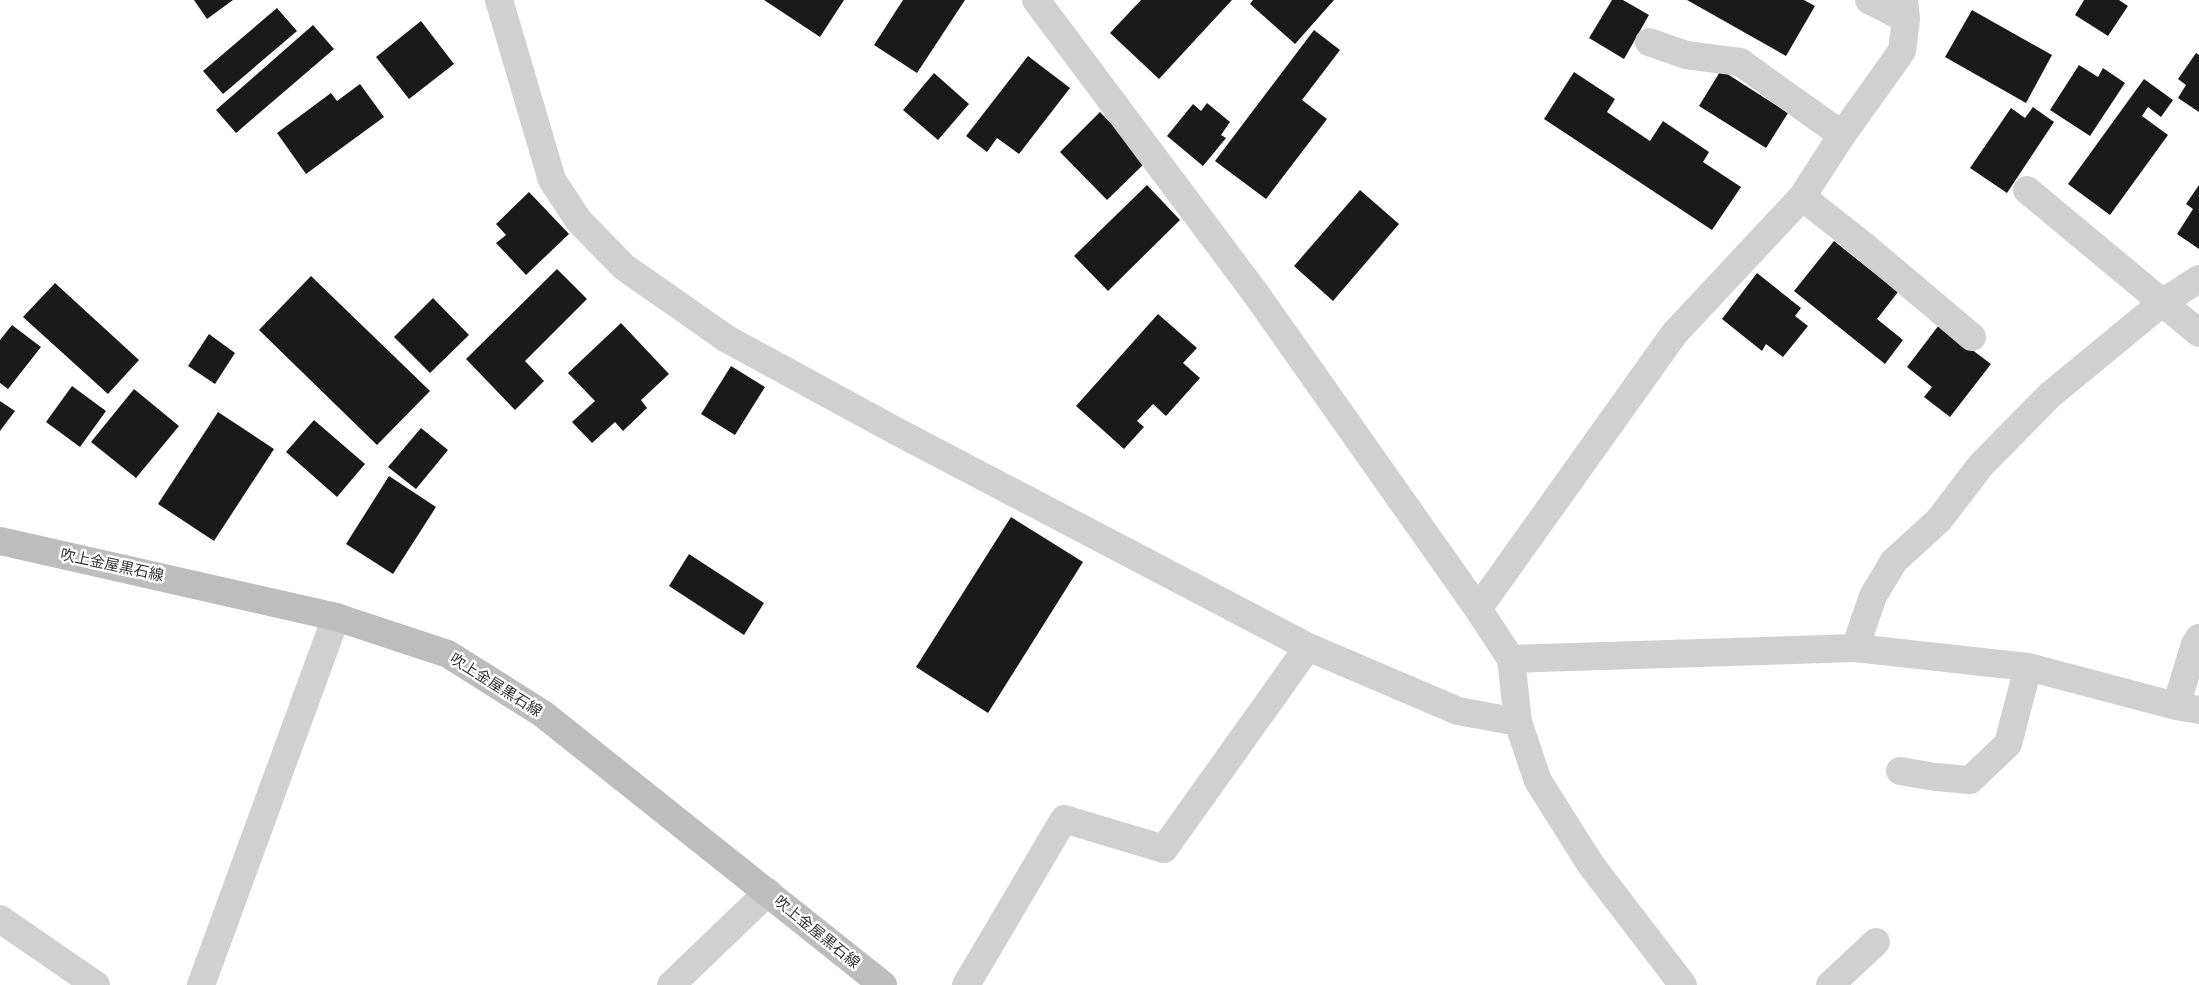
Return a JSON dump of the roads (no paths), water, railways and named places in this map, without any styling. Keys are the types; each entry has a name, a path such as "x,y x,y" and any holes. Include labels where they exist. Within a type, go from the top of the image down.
{"main road":[{"name":"吹上金屋黒石線","path":"0,541 336,617 448,654 543,714 883,985"}],"street":[{"path":"499,0 552,180 579,222 624,267 727,339 1308,647 1458,711 1518,722"},
{"path":"1036,0 1256,294 1478,609 1510,659 1518,722 1538,781 1591,865 1683,985"},
{"path":"1478,609 1674,334 1802,197 1842,135 1902,51 1905,10 1869,0"},
{"path":"1649,42 1686,55 1740,62 1842,135"},
{"path":"2027,190 2199,333"},
{"path":"1802,197 1863,245 1972,337"},
{"path":"1855,648 1873,596 1894,561 1939,520 1981,465 2050,395 2163,302 2199,279"},
{"path":"201,985 336,617"},
{"path":"1510,659 1855,648 2028,667 2188,708 2195,644 2199,638"},
{"path":"966,985 1064,820 1164,849 1308,647"},
{"path":"1900,772 1970,780 2008,744 2028,667"},
{"path":"671,985 768,892"},
{"path":"0,919 96,985"},
{"path":"1830,985 1876,942"}]}
